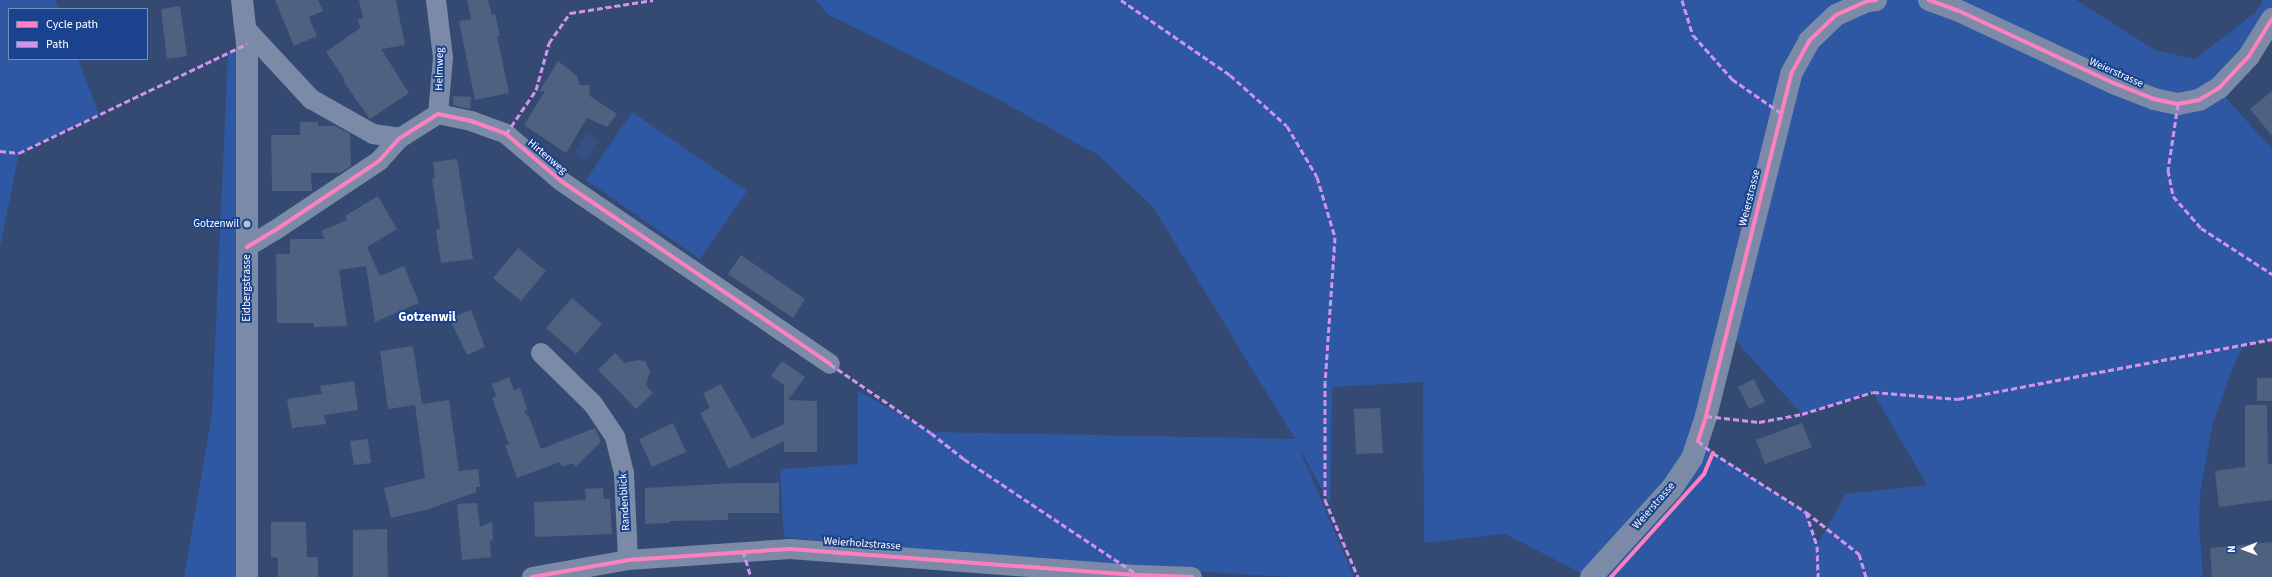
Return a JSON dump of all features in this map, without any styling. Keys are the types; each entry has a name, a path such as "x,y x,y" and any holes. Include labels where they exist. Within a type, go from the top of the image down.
{"street":[{"name":"Eidbergstrasse","path":"242,0 246,29 247,577"},
{"name":"Helmweg","path":"436,0 443,58 438,114"},
{"name":"Weierstrasse","path":"1591,577 1672,488 1692,458 1706,416 1792,74 1809,41 1836,15 1868,1 1876,0"},
{"name":"Weierstrasse","path":"1928,0 1957,10 2116,84 2154,99 2178,104 2199,100 2219,88 2249,56 2272,19"},
{"path":"246,29 311,99 372,134 400,138"},
{"path":"247,247 274,231 379,161 400,138 438,114"},
{"name":"Hirtenweg","path":"438,114 471,121 506,134 561,181 830,364"},
{"name":"Randenblick","path":"541,353 593,404 615,437 624,474 628,560"},
{"name":"Weierholzstrasse","path":"532,577 628,560 790,549 1139,575 1192,577"}],"shaded area":[{"path":"0,0 56,0 59,8 8,8 8,60 78,60 99,114 19,153 0,247"},
{"path":"816,0 2076,0 2155,50 2195,59 2256,12 2263,0 2272,0 2272,19 2226,98 2272,149 2272,339 2243,345 2230,375 2212,426 2200,494 2199,526 2203,577 1589,577 1505,534 1424,543 1423,382 1332,387 1330,503 1298,446 1354,577 1289,577 1140,568 883,548 784,537 780,469 858,464 858,391 932,432 1295,439 1153,207 1098,155 994,97 827,14","holes":["1727,331 1802,414 1873,392 1927,485 1846,494 1817,545 1806,512 1713,453 1699,441"]},
{"path":"247,44 247,577 184,577 212,414 228,52"},
{"path":"632,112 747,191 700,259 586,180"},
{"path":"587,133 598,140 585,161 574,154"}],"building":[{"path":"275,0 318,0 323,11 309,17 317,36 294,46"},
{"path":"359,0 396,0 405,45 381,49 409,93 370,119 343,81 345,80 326,52 360,28 358,19 363,18"},
{"path":"467,0 488,0 492,15 495,14 500,36 497,36 509,93 475,100 459,21 471,19"},
{"path":"180,6 187,56 167,59 161,9"},
{"path":"558,61 577,76 580,85 589,85 590,96 617,114 607,127 587,118 566,153 524,125 545,91 539,92"},
{"path":"2272,91 2272,136 2250,109"},
{"path":"453,96 471,97 470,109 453,105"},
{"path":"300,122 318,122 318,126 335,126 350,134 351,166 340,173 311,173 312,191 272,191 271,135 300,135"},
{"path":"457,159 473,259 441,263 436,230 440,229 432,179 435,178 433,162"},
{"path":"378,196 397,229 367,247 380,276 404,266 419,303 375,322 366,266 339,270 347,326 314,327 314,323 277,323 276,254 290,254 290,239 325,239 321,231 347,220 345,216"},
{"path":"518,248 546,271 521,301 493,278"},
{"path":"741,255 805,299 793,318 728,274"},
{"path":"572,298 602,324 576,354 546,328"},
{"path":"471,310 485,347 467,355 452,324 455,322 453,317"},
{"path":"413,346 422,404 388,409 380,351"},
{"path":"615,353 625,363 638,360 645,361 650,371 646,385 653,393 636,409 598,370"},
{"path":"782,361 805,377 788,400 817,401 817,452 784,452 784,441 729,469 700,413 710,408 703,393 721,384 752,439 784,424 784,385 771,376"},
{"path":"509,377 514,390 520,388 527,409 524,412 529,417 541,449 595,428 601,442 575,467 574,463 562,467 560,462 517,478 505,445 509,444 492,398 496,396 492,384"},
{"path":"2257,378 2272,378 2272,401 2257,401"},
{"path":"1754,379 1765,402 1749,409 1738,387"},
{"path":"354,381 358,410 324,415 326,424 292,428 287,399 322,394 320,386"},
{"path":"449,400 459,471 478,469 480,487 476,487 476,492 429,509 391,518 384,488 425,478 415,405"},
{"path":"2245,405 2267,405 2268,464 2272,464 2272,500 2219,507 2215,471 2245,467"},
{"path":"1380,408 1383,453 1356,454 1354,409"},
{"path":"673,423 686,452 652,467 639,439"},
{"path":"1802,423 1812,447 1765,464 1756,440"},
{"path":"368,439 371,463 354,465 350,441"},
{"path":"736,483 779,483 779,513 728,513 728,520 670,521 670,523 645,524 645,488"},
{"path":"603,488 604,499 610,499 612,534 535,537 534,502 586,500 585,489"},
{"path":"477,503 480,527 492,522 493,540 490,541 491,557 462,560 457,504"},
{"path":"271,522 306,522 307,557 318,557 318,577 278,577 278,558 271,557"},
{"path":"387,529 388,577 353,577 353,530"},
{"path":"2272,542 2272,577 2212,577 2210,548"}],"marked path":[{"path":"506,134 536,90 549,43 570,13 653,0"},
{"path":"1121,0 1230,75 1287,126 1317,177 1335,237 1325,382 1325,500 1358,577"},
{"path":"1682,0 1693,35 1732,79 1781,113"},
{"path":"0,151 19,153 247,44"},
{"path":"2178,104 2168,170 2173,196 2201,228 2272,274"},
{"path":"1706,416 1759,422 1802,414 1873,392 1958,399 2272,339"},
{"path":"830,364 931,433 964,459 1135,573"},
{"path":"1698,441 1713,453 1806,512 1817,546 1818,577"},
{"path":"1806,512 1859,554 1866,577"},
{"path":"743,551 751,577"}],"cycle path":[{"path":"1698,441 1706,416 1791,74 1809,41 1836,15 1868,1 1876,0"},
{"path":"1929,0 1957,10 2116,84 2154,99 2178,104 2199,100 2219,88 2249,56 2272,19"},
{"path":"247,247 274,231 379,161 400,138 438,114 471,121 506,134 561,181 830,364"},
{"path":"1611,577 1704,474 1713,453"},
{"path":"532,577 628,560 790,549 1139,575 1192,577"}],"place":[{"name":"Gotzenwil","path":"247,224"}],"district":[{"name":"Gotzenwil","path":"427,317"}]}
